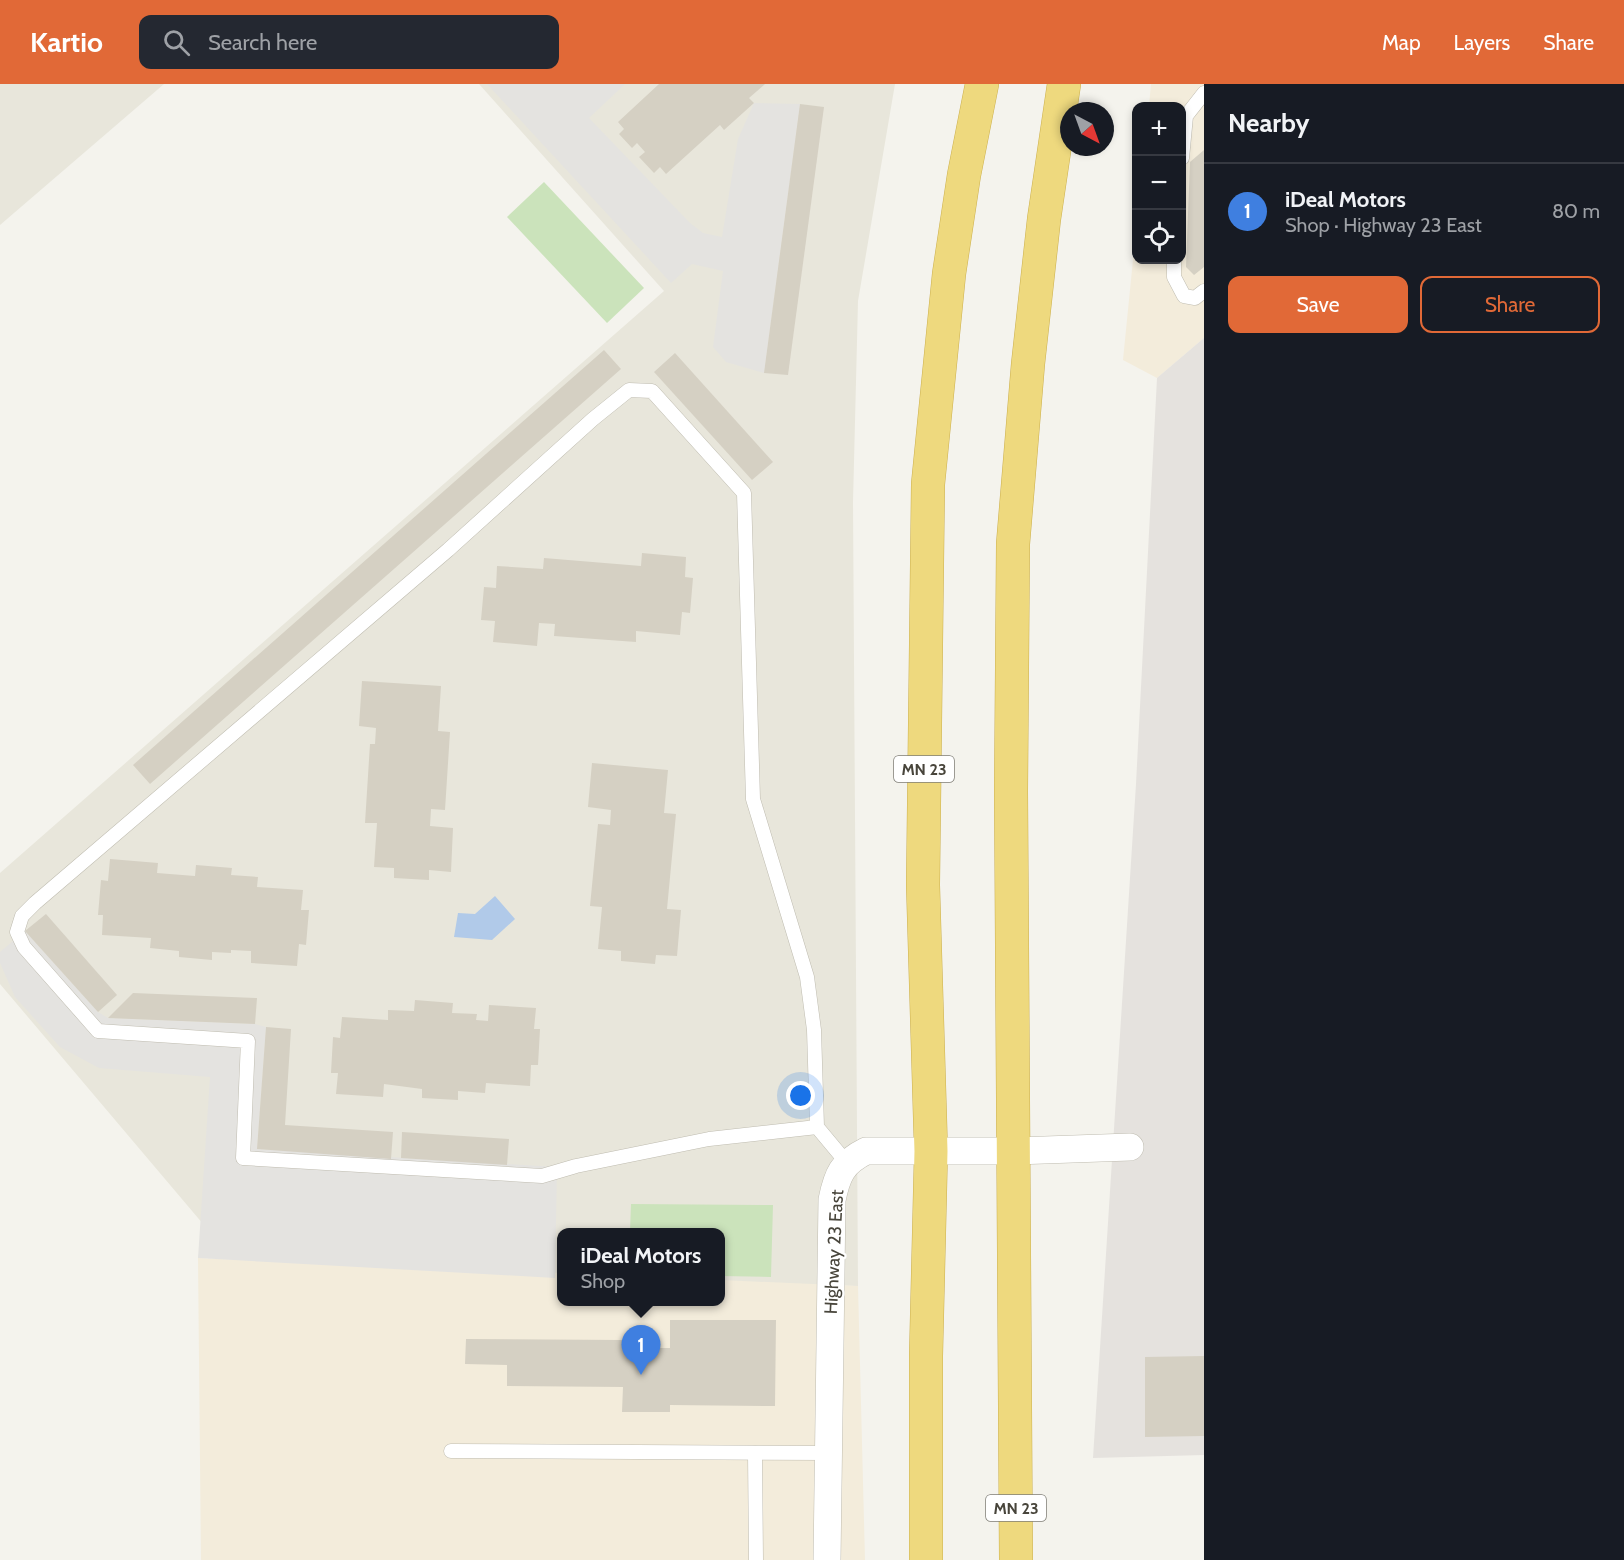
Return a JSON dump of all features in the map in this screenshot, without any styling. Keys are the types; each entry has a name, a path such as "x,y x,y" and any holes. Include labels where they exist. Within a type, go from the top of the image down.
{"highway":[{"name":"MN 23","path":"926,1560 926,1356 931,1150 923,885 928,484 949,274 963,175 982,84"},
{"name":"MN 23","path":"1016,1560 1011,791 1013,544 1028,364 1044,219 1064,84"}],"street":[{"path":"848,1163 866,1151 1015,1151 1130,1147"},
{"name":"Highway 23 East","path":"827,1560 832,1200 842,1169 848,1163"}],"lane":[{"path":"1182,156 1186,116 1204,93"},
{"path":"1174,264 1174,277 1184,297 1195,298 1204,291"},
{"path":"818,1127 710,1139 576,1166 542,1176 243,1158 248,1041 98,1031 24,947 17,932 22,916 35,903 448,550 593,419 629,390 652,391 744,493 753,799 807,977 814,1030 818,1127 848,1163"},
{"path":"451,1451 829,1454"},
{"path":"755,1453 756,1560"}],"shaded area":[{"path":"0,84 164,84 0,225"},
{"path":"479,84 895,84 858,301 853,502 858,1286 725,1282 725,1228 557,1228 557,1278 242,1270 0,984 0,873 664,291"},
{"path":"487,84 625,84 589,118 690,223 703,233 722,237 738,139 754,103 800,104 764,373 726,362 713,347 723,271 692,264 671,283"},
{"path":"1151,84 1204,84 1204,338 1157,378 1123,360 1133,264 1186,264 1186,102 1149,102"},
{"path":"1204,338 1204,1455 1093,1458 1136,784 1157,378"},
{"path":"25,931 98,1012 108,1018 255,1024 266,1027 257,1149 557,1167 555,1278 198,1258 210,1077 99,1068 60,1047 15,997 0,963 0,952"},
{"path":"198,1258 557,1273 557,1306 725,1306 725,1280 858,1286 865,1560 201,1560"}],"green space":[{"path":"544,182 644,288 607,323 507,217"},
{"path":"631,1204 773,1205 771,1277 725,1276 725,1228 630,1228"}],"water":[{"path":"495,896 515,919 492,940 454,937 458,913 475,914"}],"building":[{"path":"659,84 765,84 749,98 754,103 724,130 720,125 666,174 660,167 654,173 639,157 645,152 637,143 632,148 619,134 624,129 618,122"},
{"path":"800,104 824,107 788,375 764,373"},
{"path":"1204,150 1204,267 1194,275 1186,267 1190,162"},
{"path":"604,350 621,369 150,784 133,765"},
{"path":"675,353 773,462 752,480 654,372"},
{"path":"642,553 686,557 685,577 693,578 690,613 682,612 680,635 636,631 636,642 554,636 555,624 539,623 537,646 493,642 495,621 481,620 484,587 496,588 497,566 543,569 544,558 641,566"},
{"path":"362,681 441,686 438,731 450,732 445,810 431,809 430,826 453,828 451,872 429,870 429,880 394,878 394,868 374,867 377,823 365,823 370,744 375,744 376,728 359,726"},
{"path":"592,763 668,770 664,813 676,814 667,909 681,910 677,956 656,955 655,964 621,961 621,951 598,949 602,907 590,906 598,824 610,825 611,810 588,807"},
{"path":"110,859 158,863 157,873 195,876 196,865 232,868 231,875 258,877 257,887 303,890 301,910 309,910 306,945 299,944 297,966 251,963 251,951 212,952 212,960 179,957 179,951 150,948 151,938 102,935 103,915 98,915 101,880 108,881"},
{"path":"46,914 117,995 98,1012 25,931"},
{"path":"133,993 257,998 255,1024 108,1018"},
{"path":"415,1000 453,1003 452,1013 477,1014 476,1020 488,1021 489,1005 536,1008 534,1029 540,1029 538,1065 531,1065 530,1086 486,1083 485,1093 458,1091 458,1100 422,1098 422,1089 384,1084 383,1097 336,1094 338,1073 331,1073 333,1037 340,1038 342,1017 388,1020 388,1010 414,1011"},
{"path":"266,1027 291,1029 285,1125 393,1132 391,1159 257,1149"},
{"path":"402,1132 509,1139 507,1165 401,1158"},
{"path":"670,1320 776,1320 775,1406 670,1405 670,1412 622,1412 623,1387 507,1386 507,1365 465,1364 466,1339 622,1340 622,1348 670,1348"},
{"path":"1204,1356 1204,1436 1145,1437 1145,1357"}],"place":[{"name":"iDeal Motors","path":"641,1375"}]}
